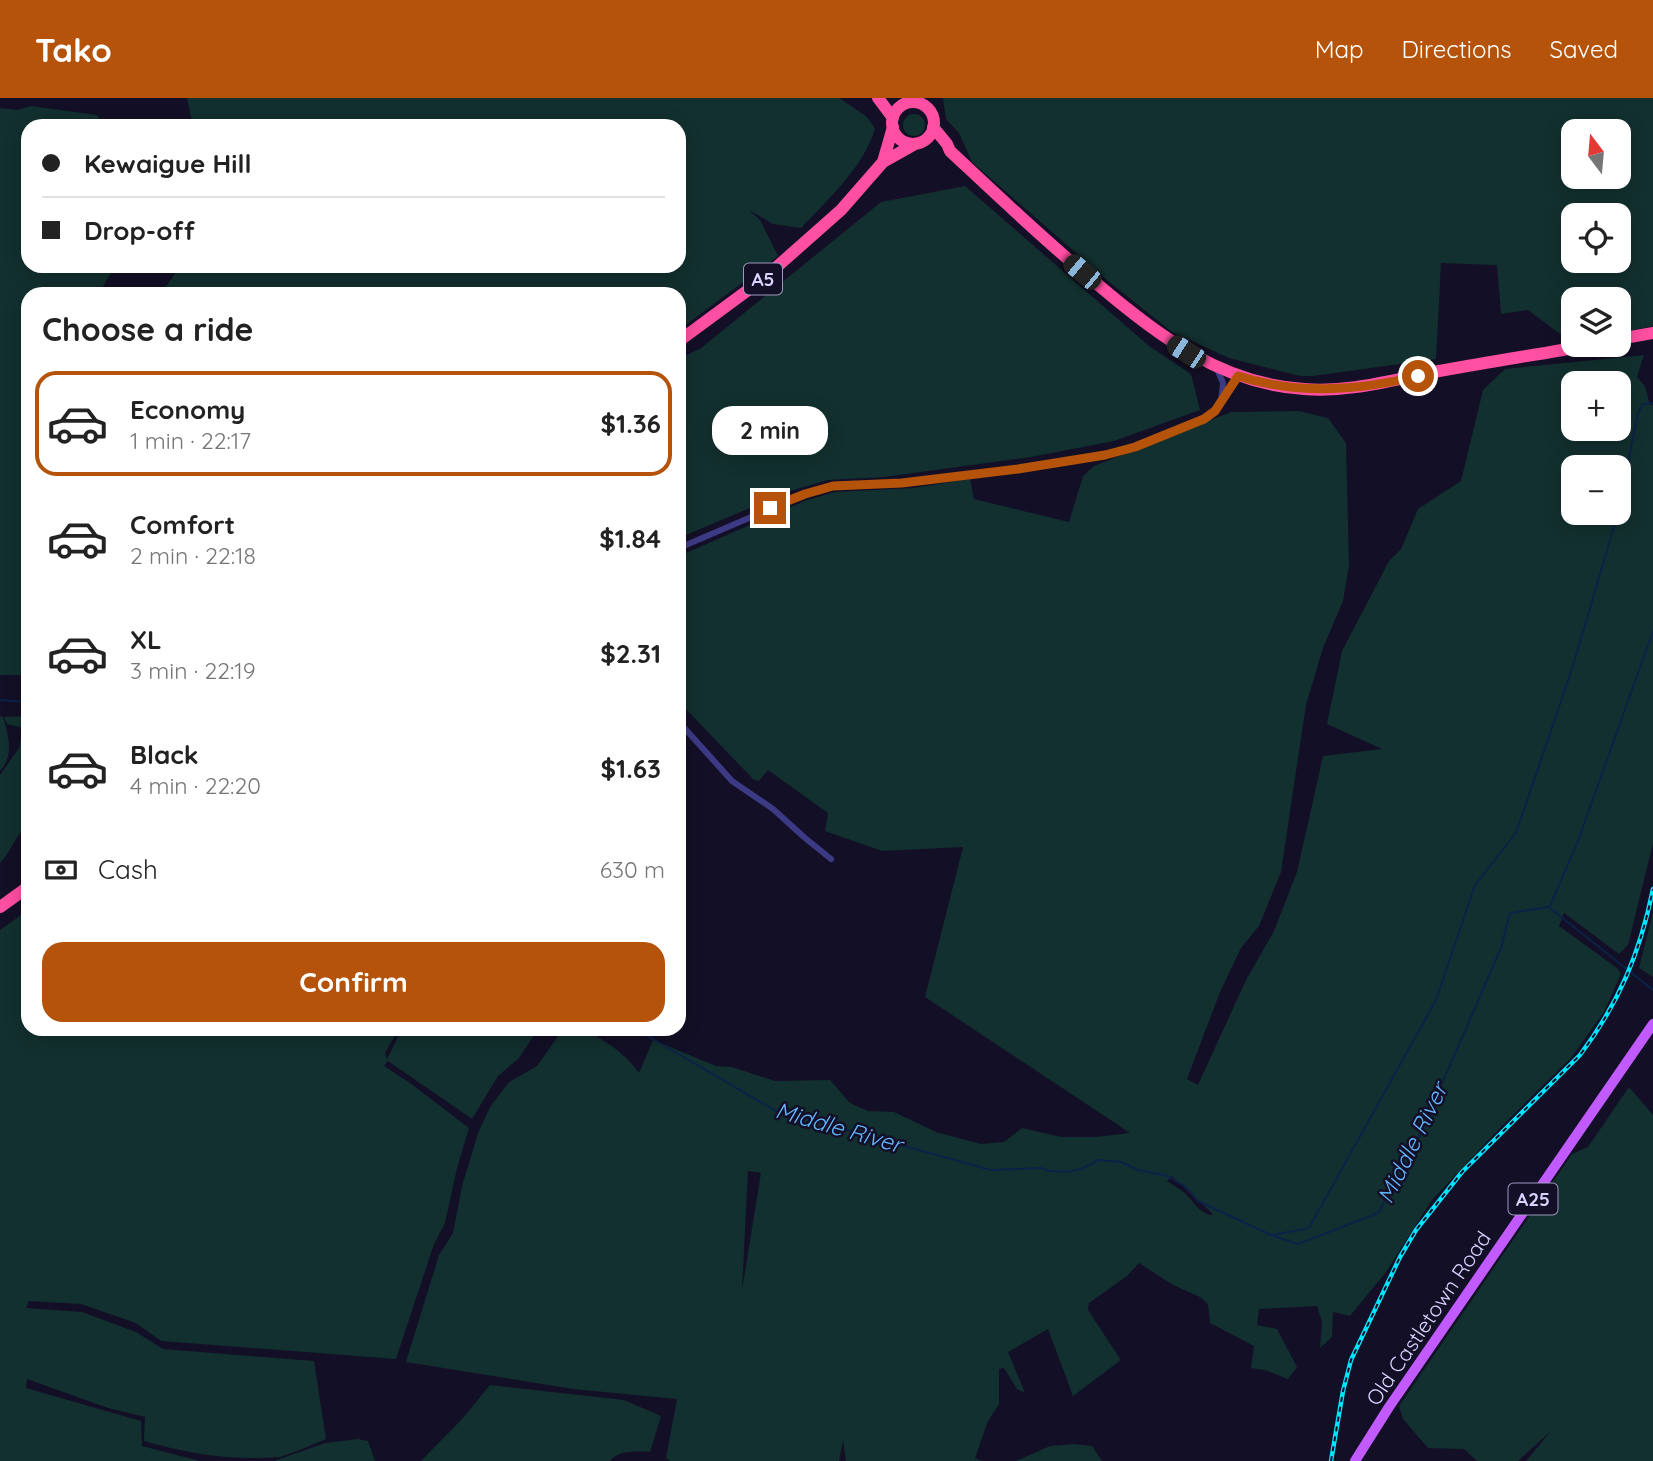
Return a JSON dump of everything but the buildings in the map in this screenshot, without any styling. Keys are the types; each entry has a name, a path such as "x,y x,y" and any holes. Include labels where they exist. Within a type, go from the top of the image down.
{"highway":[{"path":"878,98 902,140 950,151"},
{"path":"885,98 930,103 933,127 928,137 918,143"},
{"path":"892,122 912,101"},
{"name":"A5","path":"883,162 892,122"},
{"path":"933,127 950,151 1044,240 1111,296 1186,352 1238,376 1268,386 1305,390 1362,388 1444,370 1561,351"},
{"name":"A5","path":"686,336 763,279 841,210 883,162 918,143"},
{"path":"1631,338 1653,333"},
{"path":"0,907 21,892"}],"main road":[{"name":"Old Castletown Road","path":"1355,1461 1389,1407 1651,1026"}],"street":[{"path":"1215,366 1223,383 1221,404"},
{"path":"686,545 805,494 833,486 902,483 1018,469 1105,455 1135,447 1204,419 1221,404 1238,376"},
{"path":"686,730 732,780 774,809 831,859"}],"green space":[{"path":"187,98 839,98 866,116 875,128 854,168 801,228 773,224 749,210 760,220 778,256 686,325 686,287 166,287 175,273 686,273 686,119 192,119"},
{"path":"943,98 1653,98 1653,326 1631,331 1631,287 1561,287 1561,335 1528,310 1501,314 1497,265 1441,263 1436,359 1300,376 1229,358 1172,332 1108,281 972,162 959,133 946,119"},
{"path":"31,106 97,115 100,119 21,119 21,273 111,273 103,287 21,287 21,675 0,675 0,108 17,110"},
{"path":"914,114 922,117 925,125 922,133 914,136 906,133 903,125 906,117"},
{"path":"965,186 1149,346 1191,374 1200,410 1114,441 1031,457 884,477 828,480 790,491 686,535 686,356 701,348 881,202"},
{"path":"1644,355 1637,377 1645,386 1650,405 1653,405 1653,843 1628,945 1619,954 1564,913 1559,926 1617,968 1621,974 1604,1012 1571,1058 1431,1201 1386,1272 1350,1316 1333,1312 1332,1337 1320,1348 1322,1322 1317,1306 1259,1309 1257,1325 1277,1329 1297,1367 1288,1379 1251,1368 1254,1346 1210,1323 1208,1304 1200,1297 1173,1285 1139,1263 1127,1276 1089,1303 1088,1310 1121,1360 1073,1396 1048,1329 1008,1352 1025,1393 1017,1389 1004,1368 999,1369 999,1404 988,1421 975,1458 982,1461 846,1461 843,1440 839,1461 670,1461 666,1458 677,1399 573,1389 406,1362 439,1255 453,1233 462,1186 478,1133 490,1107 509,1082 537,1066 558,1036 595,1036 625,1057 639,1073 653,1040 716,1066 732,1067 775,1081 830,1080 850,1103 868,1111 894,1112 936,1132 981,1144 1004,1142 1022,1128 1061,1137 1130,1133 925,997 963,847 882,851 825,831 828,813 768,770 759,781 754,780 686,709 686,553 807,500 835,492 913,488 970,479 974,499 1069,522 1083,476 1094,466 1231,412 1299,411 1328,418 1346,443 1349,565 1343,601 1323,648 1306,705 1281,872 1259,926 1241,948 1220,992 1187,1079 1198,1085 1246,980 1274,931 1297,872 1323,756 1382,749 1327,724 1342,651 1389,561 1401,549 1418,509 1461,481 1483,390 1505,369","holes":["748,1171 761,1173 742,1290","1172,1176 1213,1214 1209,1215 1200,1210 1185,1193 1167,1181"]},
{"path":"0,716 3,717 7,731 9,752 0,771"},
{"path":"21,716 21,728 7,724 4,717"},
{"path":"21,738 21,832 0,863 0,775 19,748"},
{"path":"1653,912 1653,977 1639,968"},
{"path":"21,915 21,1036 395,1036 385,1053 387,1059 398,1036 533,1036 519,1058 498,1076 472,1119 388,1061 384,1066 469,1128 445,1223 434,1244 396,1359 161,1341 136,1323 81,1304 29,1301 26,1308 82,1312 136,1332 163,1349 314,1361 326,1439 280,1457 228,1457 177,1450 144,1441 145,1417 108,1408 27,1379 26,1388 141,1421 142,1446 200,1461 0,1461 0,930"},
{"path":"1629,1087 1653,1115 1653,1461 1526,1461 1551,1431 1518,1461 1477,1461 1464,1449 1428,1448 1403,1419 1399,1406 1572,1154 1588,1147"},
{"path":"490,1385 624,1400 661,1416 650,1452 623,1453 610,1461 421,1461 462,1419"},
{"path":"358,1439 368,1441 375,1461 274,1461 325,1443"},
{"path":"1050,1446 1092,1446 1102,1461 1016,1461"}],"waterway":[{"path":"1630,455 1638,413 1643,404 1653,403"},
{"path":"1273,1235 1309,1228 1436,1000 1475,885 1516,833 1572,669 1614,525"},
{"name":"Middle River","path":"1550,906 1578,841 1653,631"},
{"name":"Middle River","path":"0,700 21,702"},
{"name":"Middle River","path":"648,1036 774,1110 991,1170 1041,1168 1067,1172 1081,1169 1099,1160 1121,1162 1138,1170 1168,1176 1186,1187 1198,1201 1271,1235 1298,1244 1378,1213 1411,1155 1501,948 1510,913 1549,907"},
{"path":"1550,908 1653,990"}],"railway":[{"path":"1331,1461 1351,1360 1400,1257 1416,1230 1462,1172 1580,1055 1594,1036 1626,976 1642,935 1653,889"}],"route":[{"path":"770,508 833,486 902,483 1018,469 1105,455 1135,447 1204,419 1221,404 1238,376 1268,386 1305,390 1362,388 1418,376"}]}
